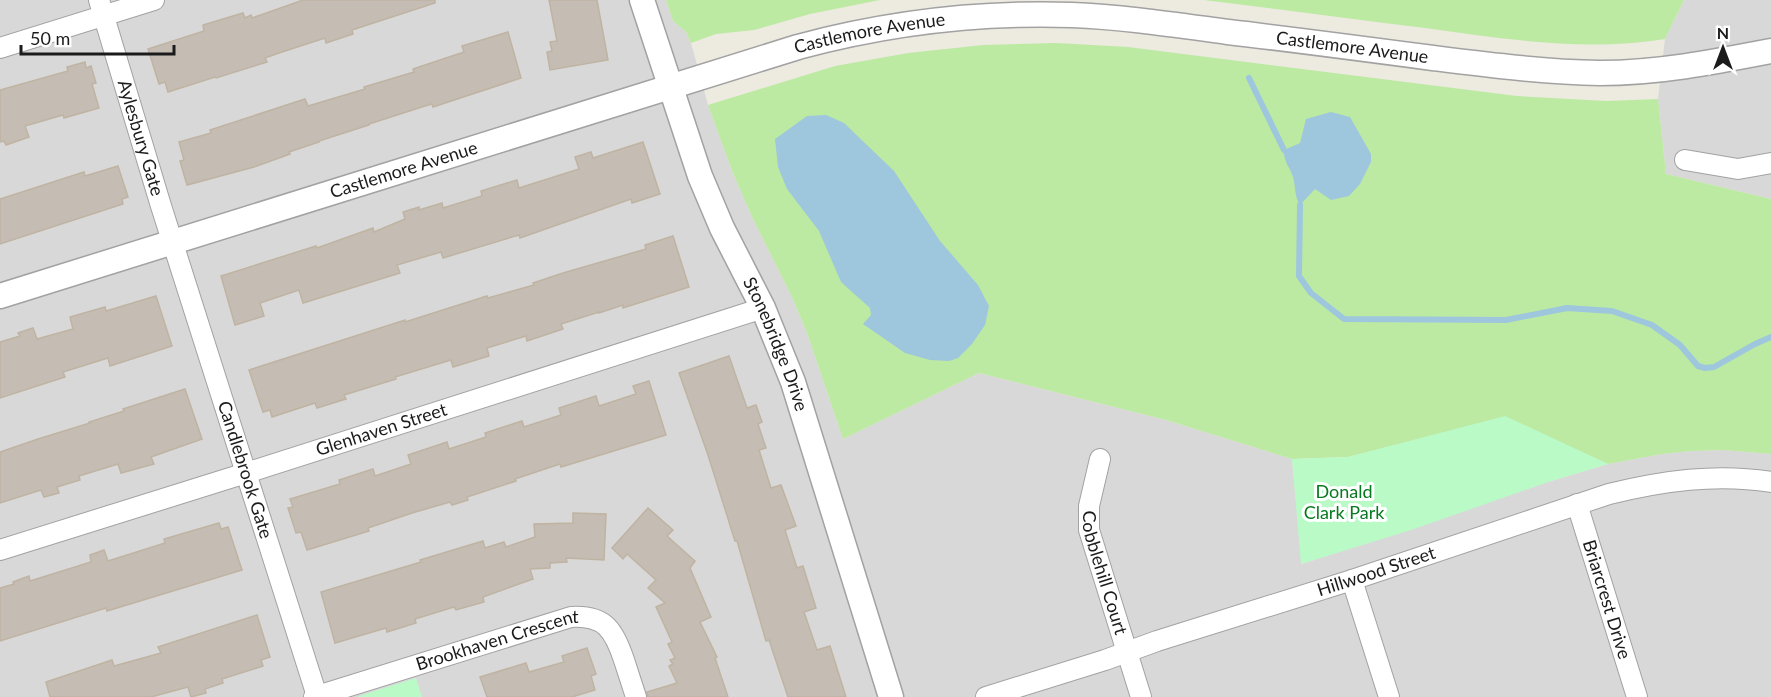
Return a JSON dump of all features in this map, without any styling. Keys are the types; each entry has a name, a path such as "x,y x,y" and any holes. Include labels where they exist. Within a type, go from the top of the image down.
{"street":[{"path":"0,48 101,8 154,0"},
{"name":"Stonebridge Drive","path":"642,0 700,176 722,228 763,308 793,382 891,697"},
{"name":"Aylesbury Gate","path":"101,8 172,242"},
{"name":"Castlemore Avenue","path":"0,296 798,46 917,23 976,16 1072,15 1144,21 1487,65 1601,73 1649,71 1771,51"},
{"path":"1685,160 1738,169 1771,163"},
{"name":"Candlebrook Gate","path":"172,242 315,697"},
{"name":"Glenhaven Street","path":"0,550 763,308"},
{"name":"Cobblehill Court","path":"1100,459 1089,507 1089,530 1141,697"},
{"name":"Hillwood Street","path":"986,697 1352,580 1577,504 1646,485 1720,478 1771,482"},
{"name":"Briarcrest Drive","path":"1577,504 1637,697"},
{"path":"1352,580 1389,697"},
{"name":"Brookhaven Crescent","path":"315,697 571,617 585,616 598,620 610,629 618,642 636,697"}],"shaded area":[{"path":"0,0 666,0 673,21 686,32 691,43 708,105 732,171 807,333 843,439 979,373 1166,420 1292,459 1302,564 1608,464 1691,451 1723,450 1771,454 1771,697 0,697"},
{"path":"1684,0 1771,0 1771,199 1666,174 1658,99 1665,39"}],"green space":[{"path":"666,0 880,0 810,14 754,30 716,34 691,43 686,32 673,21"},
{"path":"1204,0 1684,0 1665,39 1635,43 1575,44 1515,40"},
{"path":"1056,43 1128,47 1517,96 1607,101 1658,99 1666,174 1771,199 1771,454 1723,450 1691,451 1608,464 1505,417 1348,457 1292,459 1166,420 979,373 843,439 807,333 732,171 708,105 835,66 908,53 983,45"},
{"name":"Donald Clark Park","path":"1505,416 1608,464 1301,564 1292,459 1348,457"},
{"path":"416,678 422,697 356,697"}],"water":[{"path":"1331,112 1350,117 1371,154 1371,162 1360,184 1349,196 1331,200 1315,189 1300,205 1284,150 1300,143 1306,119"},
{"path":"826,115 844,123 894,171 940,241 978,285 989,306 985,325 972,344 958,358 949,361 930,360 905,353 863,324 871,315 870,308 841,282 819,231 787,189 778,167 775,139 807,116"}],"building":[{"path":"303,0 435,0 435,3 352,30 353,34 326,43 325,38 279,53 265,58 267,62 216,78 168,92 165,82 159,84 148,49 204,31 203,25 243,13 245,18 251,15 252,18"},
{"path":"549,0 597,0 608,60 550,70 547,52 552,51 550,42 557,41"},
{"path":"508,32 521,78 433,107 432,104 369,124 254,167 187,185 180,161 184,160 179,142 211,133 210,130 305,99 308,106 365,89 364,87 414,72 413,69 464,52 462,46"},
{"path":"85,62 86,68 91,66 96,83 92,84 99,108 25,126 29,137 6,145 4,141 0,142 0,90 68,71 67,67"},
{"path":"643,142 660,194 632,203 631,199 520,238 519,235 443,258 441,252 397,265 400,273 303,303 299,290 260,303 264,316 235,325 221,276 316,246 317,248 373,228 374,232 405,219 403,212 419,207 419,210 442,203 443,208 482,196 481,191 517,180 519,188 579,169 575,157 591,152 593,158"},
{"path":"118,166 128,197 122,199 123,204 0,244 0,199 84,172 85,176"},
{"path":"673,236 689,287 623,308 623,305 561,324 563,329 527,341 526,336 487,348 489,356 453,367 451,360 395,377 396,379 344,395 346,399 317,408 315,403 272,417 270,410 263,412 249,370 405,320 405,322 487,296 488,298 534,285 533,283 563,273 646,249 645,245"},
{"path":"156,296 172,346 110,366 108,358 63,372 65,377 0,398 0,342 20,336 18,333 33,328 37,339 73,329 70,317 105,307 106,311"},
{"path":"729,356 747,408 756,405 762,422 758,424 766,448 759,450 771,488 781,485 796,526 785,530 797,568 803,566 816,608 804,612 817,650 830,646 846,697 788,697 769,640 766,641 737,541 735,541 679,373"},
{"path":"649,381 666,435 561,467 560,464 467,497 468,500 452,505 450,502 412,513 368,528 369,531 307,550 301,532 296,533 288,508 293,507 290,499 340,484 339,480 373,469 375,476 411,464 408,455 447,442 449,449 486,437 485,433 522,421 524,427 561,415 559,408 596,396 599,406 636,394 633,386"},
{"path":"185,389 202,439 151,457 154,464 121,473 118,464 79,476 80,480 57,487 59,493 44,497 41,490 0,503 0,452"},
{"path":"648,508 673,530 667,536 695,561 690,568 711,617 700,622 717,657 715,658 728,697 648,697 647,692 677,683 669,666 673,664 670,660 675,658 668,644 672,642 656,607 665,603 648,588 656,580 627,554 623,559 612,548"},
{"path":"573,513 606,514 604,560 566,558 567,562 550,563 550,568 530,569 533,579 483,597 484,602 456,610 454,607 415,619 416,623 387,632 386,628 335,643 321,592 483,541 485,548 504,542 506,547 535,537 534,524 573,523"},
{"path":"219,523 221,529 228,527 242,570 107,611 106,608 0,641 0,588 29,576 30,581 91,562 90,555 104,550 108,561 165,543 164,539"},
{"path":"257,615 270,657 261,660 263,666 222,679 223,683 205,689 206,693 191,697 188,687 151,697 50,697 46,682 112,660 114,666 161,653 158,647"},
{"path":"587,648 596,674 591,676 595,690 572,697 487,697 480,677 526,663 529,672 564,662 562,656"}],"waterway":[{"path":"1249,78 1284,150"},
{"path":"1300,205 1299,276 1311,293 1344,319 1506,320 1567,308 1612,311 1652,325 1680,345 1698,366 1705,368 1714,367 1771,337"}]}
